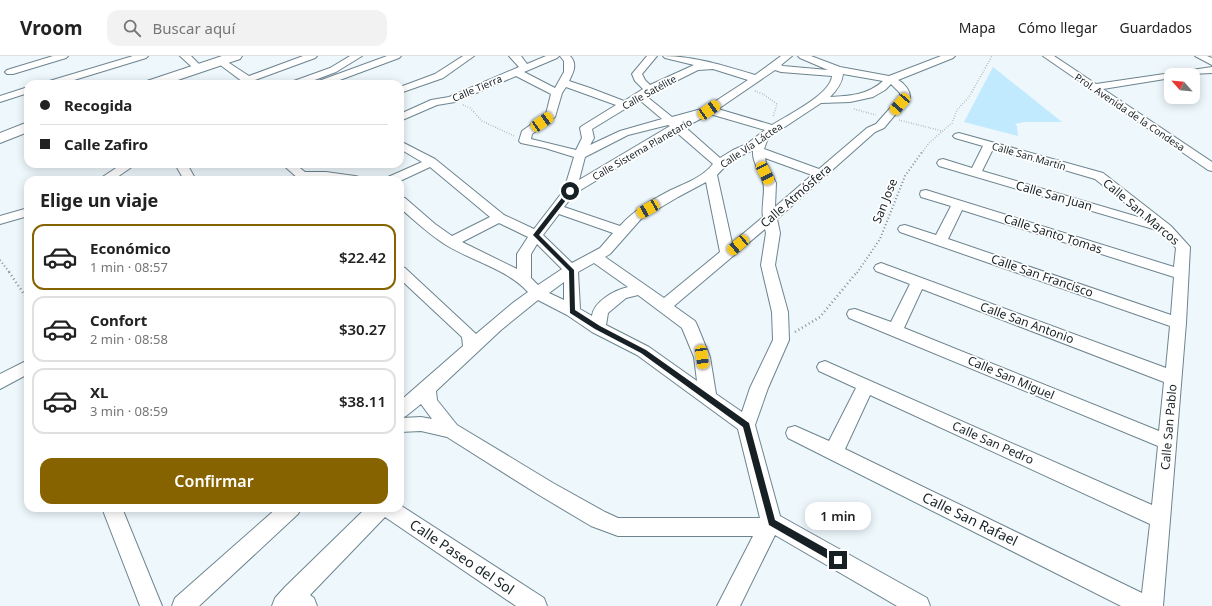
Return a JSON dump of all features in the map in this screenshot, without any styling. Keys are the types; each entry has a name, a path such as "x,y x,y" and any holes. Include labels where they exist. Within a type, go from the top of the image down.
{"street":[{"path":"10,72 39,59 63,56"},
{"path":"64,80 143,56"},
{"path":"150,80 206,60 235,56"},
{"path":"256,80 312,56"},
{"path":"308,80 334,70 357,56"},
{"path":"330,80 392,56"},
{"path":"404,89 439,76 469,56"},
{"path":"514,56 517,57 521,70 557,93"},
{"name":"Calle Tierra","path":"404,116 434,102 451,100 554,56"},
{"path":"565,56 569,60 569,72 557,93 551,115 526,133 525,141 547,145 580,155 624,133 674,124 709,110 756,80 788,56"},
{"path":"649,90 640,81 637,74 652,56"},
{"path":"668,56 714,66 756,80"},
{"path":"803,56 838,75"},
{"path":"819,100 850,99 869,95 890,79 936,58 950,56"},
{"name":"Prol. Avenida de la Condesa","path":"1048,56 1212,166"},
{"path":"1200,56 1212,62"},
{"path":"39,59 54,71 68,79"},
{"path":"206,60 247,80"},
{"path":"161,80 206,60"},
{"name":"Calle Satélite","path":"580,155 588,138 586,128 649,90 696,67 714,66"},
{"path":"774,66 838,75 890,79"},
{"path":"1200,71 1212,70"},
{"path":"1200,71 1212,77"},
{"name":"Calle Vía Láctea","path":"404,408 427,390 495,326 537,293 605,251 621,231 636,216 673,194 711,175 720,164 737,152 751,146 767,131 819,100 831,90 838,75"},
{"path":"1093,87 1136,81 1164,75"},
{"name":"Calle Atmósfera","path":"664,306 770,218 871,130 880,126 905,97 905,93 899,85 890,79"},
{"path":"563,83 596,92 624,105"},
{"path":"0,90 23,91"},
{"path":"0,99 23,91"},
{"path":"638,98 645,99 720,164"},
{"path":"709,110 767,131 758,150 760,163 770,183 768,206 773,233 768,265 780,312 781,340 759,388 746,425 771,525 728,606"},
{"name":"Calle Sistema Planetario","path":"570,191 674,124"},
{"name":"Calle San Martín","path":"959,136 1099,176"},
{"path":"975,173 989,145"},
{"path":"404,146 431,162 499,218 536,235 572,270 572,311"},
{"path":"758,150 820,174"},
{"path":"524,279 524,254 536,235 558,209 570,191 580,155"},
{"path":"401,176 431,162"},
{"name":"Calle San Juan","path":"943,163 1166,229"},
{"path":"110,176 124,168"},
{"path":"293,168 303,176"},
{"path":"711,175 727,254"},
{"name":"Calle San Marcos","path":"1099,176 1166,229 1183,247"},
{"name":"Calle Santo Tomas","path":"926,194 1180,274"},
{"path":"404,204 451,242 524,279 537,293 572,311 598,328 643,351 746,425"},
{"path":"940,241 958,204"},
{"path":"558,209 621,231"},
{"path":"0,220 24,213"},
{"path":"451,242 499,218"},
{"name":"Calle San Francisco","path":"905,229 1178,323"},
{"name":"Calle San Pablo","path":"1152,606 1178,323 1180,274 1183,247"},
{"path":"594,257 641,289 689,325 702,357 708,398"},
{"name":"Calle San Antonio","path":"881,268 1173,378"},
{"path":"404,275 469,335 472,347"},
{"path":"895,330 918,282"},
{"path":"598,328 600,311 621,294 641,289"},
{"name":"Calle San Miguel","path":"855,314 1167,442"},
{"name":"Calle San Pedro","path":"825,366 866,386 1161,519"},
{"path":"0,382 24,368"},
{"path":"834,451 866,386"},
{"path":"427,390 429,402 452,430 553,493 598,519 618,527 771,525 919,606"},
{"path":"404,425 421,424 452,430"},
{"name":"Calle San Rafael","path":"794,433 834,451 1145,606"},
{"path":"114,512 151,606"},
{"path":"183,606 287,512"},
{"path":"294,602 376,512"},
{"name":"Calle Paseo del Sol","path":"394,512 536,606"}],"path":[{"name":"San Jose","path":"781,340 820,318 856,274 880,239 905,176 929,143 952,123 957,110 969,97 992,56"},
{"path":"746,86 763,94 777,104 767,131"},
{"path":"451,100 470,108 482,122 525,141"},
{"path":"0,260 24,292"}],"shaded area":[{"path":"993,67 1062,122 1024,122 1015,124 1017,126 1018,136 964,122"}],"route":[{"path":"570,191 536,235 572,270 572,311 598,328 643,351 746,425 772,522 838,560"}]}
